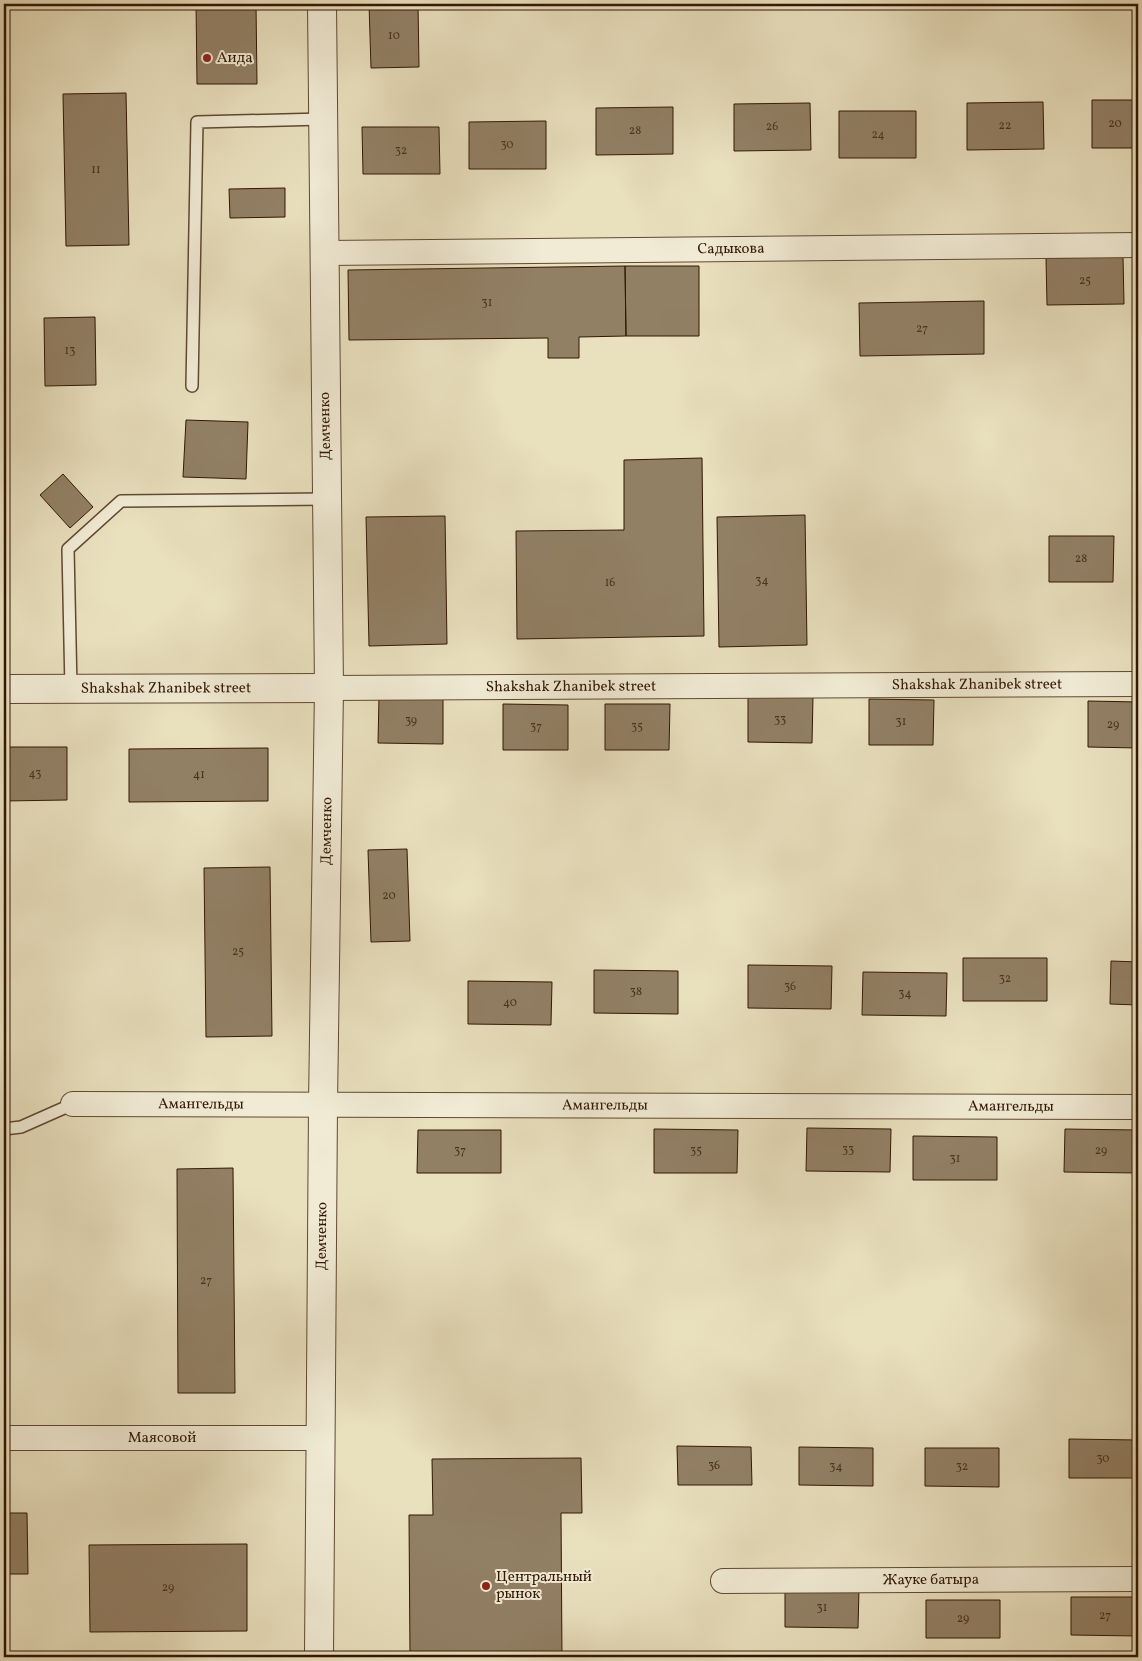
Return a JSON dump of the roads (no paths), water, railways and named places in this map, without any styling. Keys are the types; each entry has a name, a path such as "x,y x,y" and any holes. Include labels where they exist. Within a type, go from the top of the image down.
{"street":[{"name":"Демченко","path":"319,1657 319,1438 329,688 322,4"},
{"name":"Садыкова","path":"325,253 1138,245"},
{"name":"Shakshak Zhanibek street","path":"4,690 1138,684"},
{"name":"Амангельды","path":"74,1104 1138,1107"},
{"name":"Маясовой","path":"4,1438 319,1438"},
{"name":"Жауке батыра","path":"723,1582 1138,1579"}],"lane":[{"path":"192,386 198,122 323,119"},
{"path":"71,689 68,549 121,501 327,499"},
{"path":"4,1129 21,1127 74,1104"}],"place":[{"name":"Аида","path":"207,58"},
{"name":"Центральный рынок","path":"486,1586"}]}
